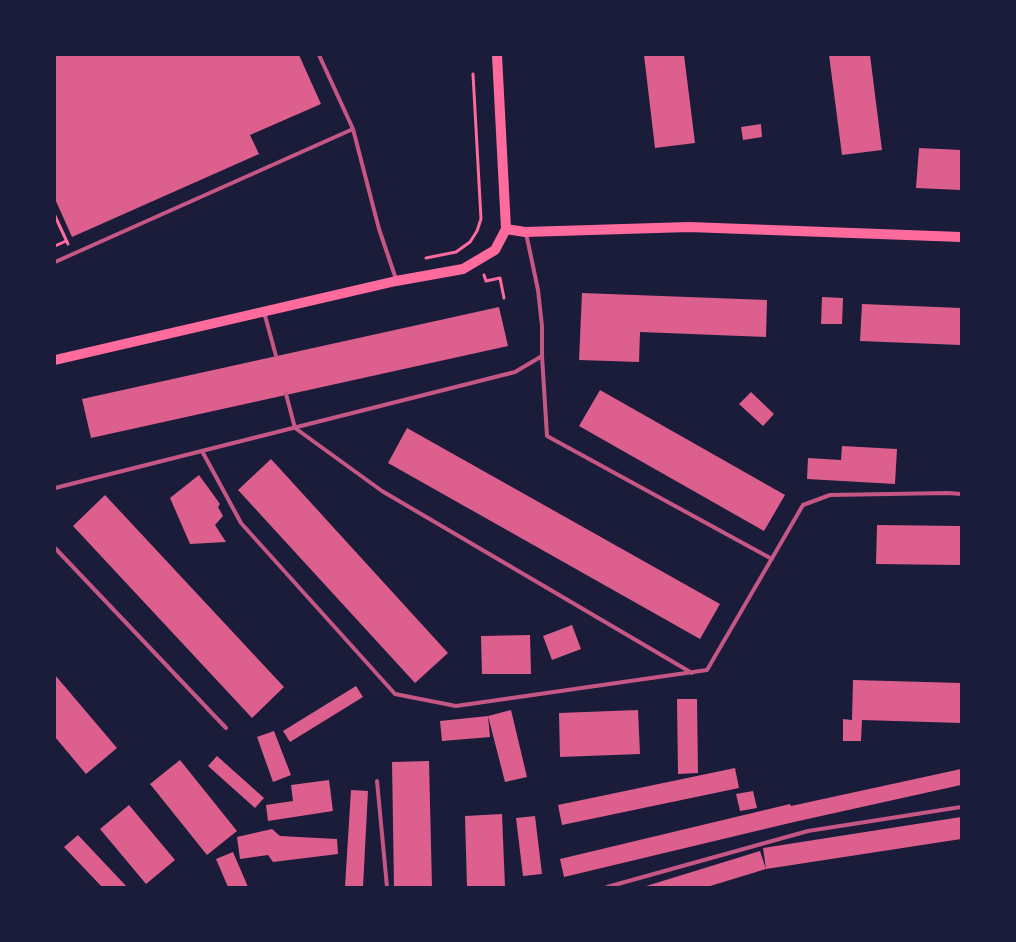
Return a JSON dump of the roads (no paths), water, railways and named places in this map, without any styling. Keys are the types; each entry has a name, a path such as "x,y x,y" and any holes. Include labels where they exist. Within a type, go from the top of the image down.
{"main road":[{"path":"55,360 396,281 463,270 495,250 506,230 497,55"},
{"path":"506,230 525,232 689,227 961,237"}],"lane":[{"path":"319,55 353,129 379,228 396,281"},
{"path":"55,262 353,129"},
{"path":"525,232 538,290 542,326 547,436 772,559"},
{"path":"264,312 276,356"},
{"path":"55,488 515,372 542,356"},
{"path":"286,394 295,428 382,491 692,672"},
{"path":"202,451 241,522 395,694 456,706 707,670 803,505 830,495 961,494"},
{"path":"55,548 226,728"},
{"path":"376,781 387,887"},
{"path":"607,887 808,831 961,807"}]}
